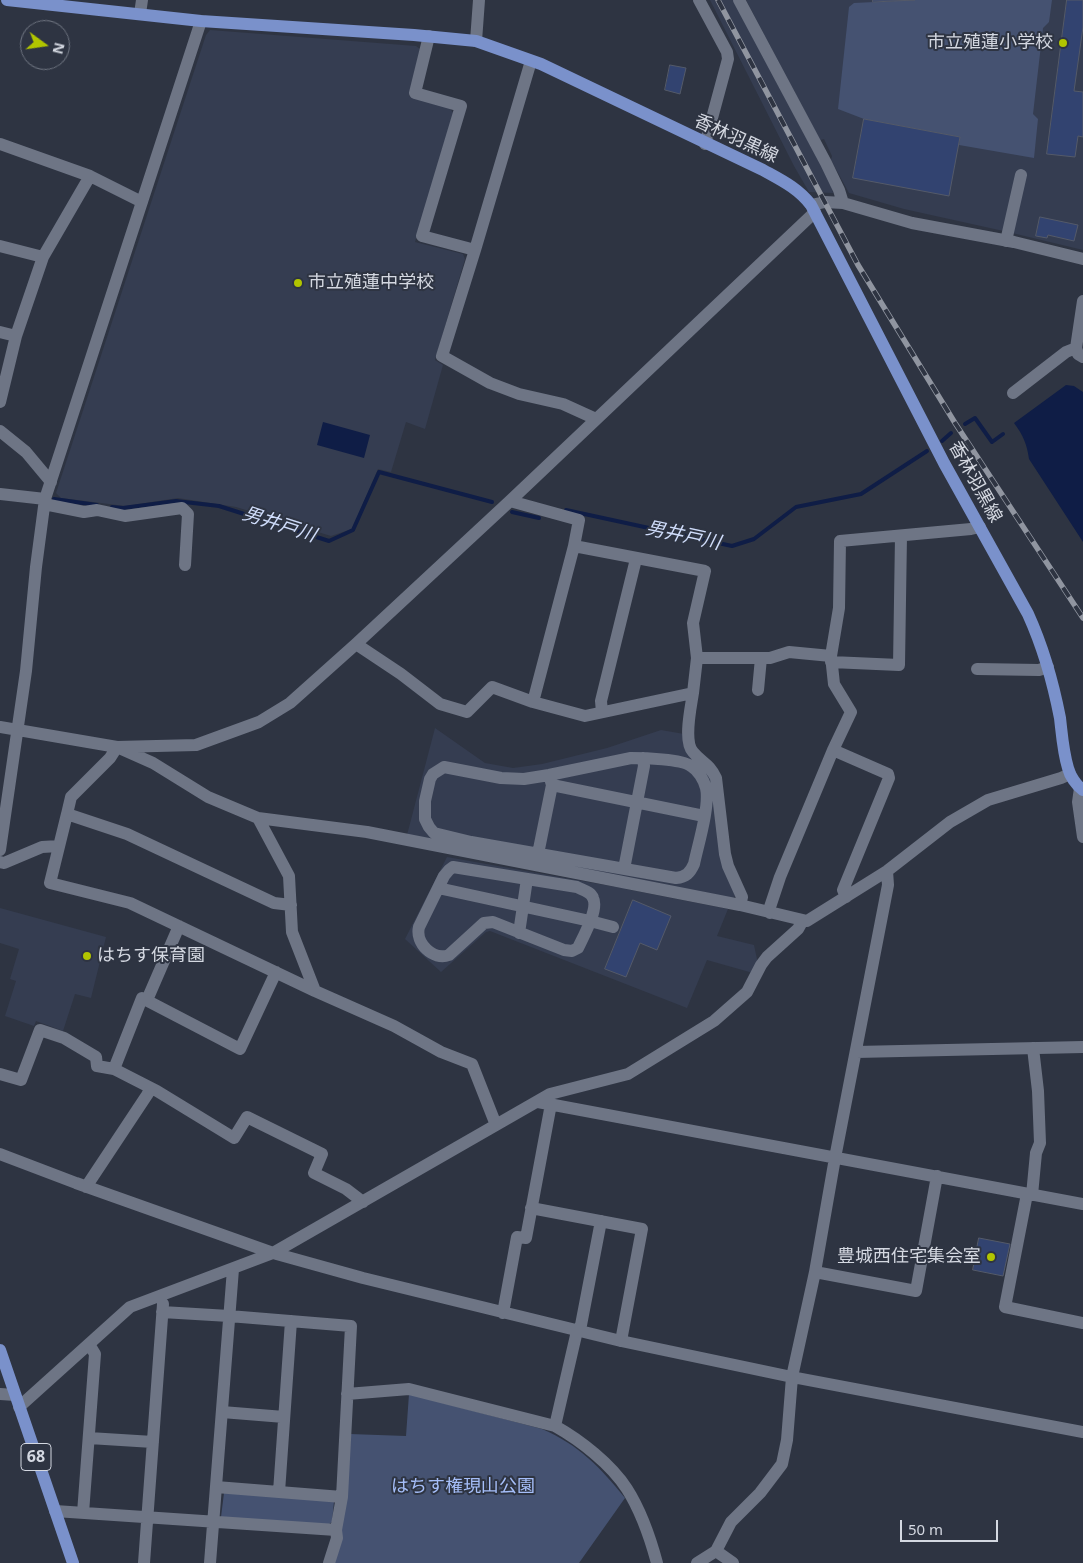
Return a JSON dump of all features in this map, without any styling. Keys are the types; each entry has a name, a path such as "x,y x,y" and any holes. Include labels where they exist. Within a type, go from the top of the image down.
{"main road":[{"name":"香林羽黒線","path":"8,0 201,21 428,36 476,41 540,64 785,182 801,193 813,208 940,454 1028,614 1038,638 1055,693 1067,767 1082,789"},
{"name":"68","path":"0,1350 73,1563"}],"street":[{"path":"140,14 142,0"},
{"path":"476,41 479,0"},
{"path":"699,0 727,52 728,59 705,144"},
{"path":"739,0 840,190 843,204"},
{"path":"0,850 26,670 36,567 45,502 201,21"},
{"path":"428,36 415,93 461,106 422,236 475,250"},
{"path":"531,61 442,356 490,383 519,394 563,404 596,419"},
{"path":"0,144 90,176 142,202"},
{"path":"1006,241 1021,175"},
{"path":"0,402 16,336 43,257 90,176"},
{"path":"0,727 117,747 196,745 258,722 290,703 510,501 813,208 825,202 843,204 912,223 1006,241 1083,259"},
{"path":"0,246 43,257"},
{"path":"1013,393 1066,352 1080,353 1083,301"},
{"path":"0,332 16,336"},
{"path":"0,430 26,452 51,482"},
{"path":"0,494 45,502 84,512 97,510 125,516 182,508 188,514 185,565"},
{"path":"510,501 579,520 574,546 533,702"},
{"path":"770,912 780,877 833,750 851,712 834,684 831,659 839,608 840,541 980,527"},
{"path":"697,658 770,658 789,652 831,659 898,665 901,536"},
{"path":"574,546 705,571 693,623 697,658 688,734 689,744 691,750 706,762 716,778 728,866 742,897 740,905"},
{"path":"602,712 601,701 636,559"},
{"path":"356,644 401,674 440,704 467,712 492,687 533,702 585,716 693,693"},
{"path":"758,690 761,658"},
{"path":"977,669 1039,670 1048,668"},
{"path":"117,747 110,758 71,797 50,883 130,903 315,991 394,1026 441,1052 472,1064 496,1125"},
{"path":"117,747 153,763 208,798 258,818 367,832 740,905 806,921 887,871 950,822 988,800 1070,774"},
{"path":"833,750 888,774 889,778 843,890 846,897"},
{"path":"550,780 631,758 662,759 690,765 698,772 706,789 706,806 704,816 694,864 690,872 684,877 676,878 471,842 434,832 428,828 425,819 424,802 433,774 444,767 515,779 550,780 636,802 704,816"},
{"path":"624,869 644,758"},
{"path":"538,854 550,780"},
{"path":"1082,789 1078,802 1083,837"},
{"path":"66,814 126,834 274,903 291,905"},
{"path":"258,818 289,876 292,932 315,991"},
{"path":"0,862 42,847 59,846"},
{"path":"453,867 577,887 589,893 595,904 578,948 572,951 564,950 493,922 484,923 449,956 442,958 428,952 417,933 438,888 444,876 453,867"},
{"path":"697,1563 716,1551 731,1522 760,1494 782,1464 787,1440 792,1377 815,1272 888,884 887,871"},
{"path":"519,933 527,879"},
{"path":"438,888 613,927"},
{"path":"503,1313 517,1237 526,1238 544,1103 550,1094 628,1074 714,1021 747,992 767,957 798,929 803,920"},
{"path":"147,1000 179,926"},
{"path":"758,950 761,965"},
{"path":"114,1069 142,998 240,1049 276,972"},
{"path":"0,1074 20,1080 40,1030 64,1038 96,1057 97,1066 114,1069 234,1138 247,1117 322,1154 314,1173 346,1189 363,1202"},
{"path":"856,1052 1083,1046"},
{"path":"1033,1048 1038,1091 1040,1143 1036,1152 1005,1307 1083,1323"},
{"path":"86,1187 150,1088"},
{"path":"0,1394 17,1401 89,1344 130,1307 273,1253 496,1125 544,1103 1083,1204"},
{"path":"0,1154 86,1187 273,1253 363,1278 621,1341 792,1377 1083,1432"},
{"path":"815,1272 916,1291 937,1176"},
{"path":"531,1208 642,1230 621,1341"},
{"path":"555,1426 581,1324 601,1221"},
{"path":"210,1563 233,1269"},
{"path":"144,1563 164,1294"},
{"path":"162,1312 351,1326 342,1497 336,1538 328,1563"},
{"path":"279,1492 291,1321"},
{"path":"83,1513 95,1354 89,1344"},
{"path":"347,1394 409,1389 555,1426 574,1437 608,1466 626,1487 640,1512 657,1563"},
{"path":"222,1412 284,1417"},
{"path":"89,1438 153,1442"},
{"path":"216,1487 342,1497"},
{"path":"55,1511 336,1530"},
{"path":"716,1551 733,1563"}],"shaded area":[{"path":"710,0 733,0 831,184 833,193 809,192"},
{"path":"746,0 1083,0 1083,250 904,209 849,193 831,160 832,156 824,139 820,140"},
{"path":"210,30 416,46 420,49 409,96 450,108 453,113 415,242 463,254 465,259 435,360 443,365 425,429 406,422 391,472 378,469 352,529 331,536 236,507 178,498 125,506 61,498 56,493 206,35"},
{"path":"1066,385 1074,386 1083,392 1083,542 1029,459 1024,440 1014,423"},
{"path":"323,422 370,435 364,458 317,445"},
{"path":"435,728 485,763 513,768 542,764 607,748 661,730 684,734 710,772 735,896 733,899 628,879 626,889 728,909 717,936 754,945 758,964 753,973 707,960 687,1008 490,931 486,932 441,972 405,939 447,857 622,888 407,835"},
{"path":"0,908 106,937 91,998 75,994 63,1031 36,1021 34,1026 5,1016 16,981 10,979 19,949 0,943"}],"green space":[{"path":"915,0 1052,0 1049,22 1043,28 1033,114 1038,119 1034,158 959,145 960,137 864,119 838,109 849,7 854,3"},
{"name":"はちす権現山公園","path":"409,1394 542,1429 555,1435 578,1450 598,1467 625,1498 579,1563 331,1563 350,1434 406,1436"},
{"path":"224,1493 334,1501 332,1522 328,1525 221,1517"}],"building":[{"path":"873,0 915,0 873,2"},
{"path":"1067,0 1083,0 1083,27 1074,91 1083,92 1083,137 1078,136 1075,157 1047,154"},
{"path":"670,65 686,68 680,94 665,90"},
{"path":"864,119 960,137 949,196 853,178"},
{"path":"1040,217 1078,225 1074,241 1048,235 1047,238 1036,236"},
{"path":"633,900 671,916 657,950 640,943 626,977 605,969"},
{"name":"豊城西住宅集会室","path":"979,1238 1010,1244 1003,1276 973,1270"}],"waterway":[{"name":"男井戸川","path":"965,424 975,418 992,442 1003,434"},
{"name":"男井戸川","path":"942,441 951,433"},
{"name":"男井戸川","path":"566,510 732,546 754,539 796,507 861,494 927,451"},
{"name":"男井戸川","path":"112,507 123,508 176,501 219,506 329,541 353,530 379,472 492,502"},
{"name":"男井戸川","path":"54,499 97,505"},
{"name":"男井戸川","path":"512,512 539,518"}],"railway":[{"path":"718,0 858,265 955,423 1083,618"}],"place":[{"name":"市立殖蓮小学校","path":"1063,43"},
{"name":"市立殖蓮中学校","path":"298,283"},
{"name":"はちす保育園","path":"87,956"},
{"name":"豊城西住宅集会室","path":"991,1257"}]}
